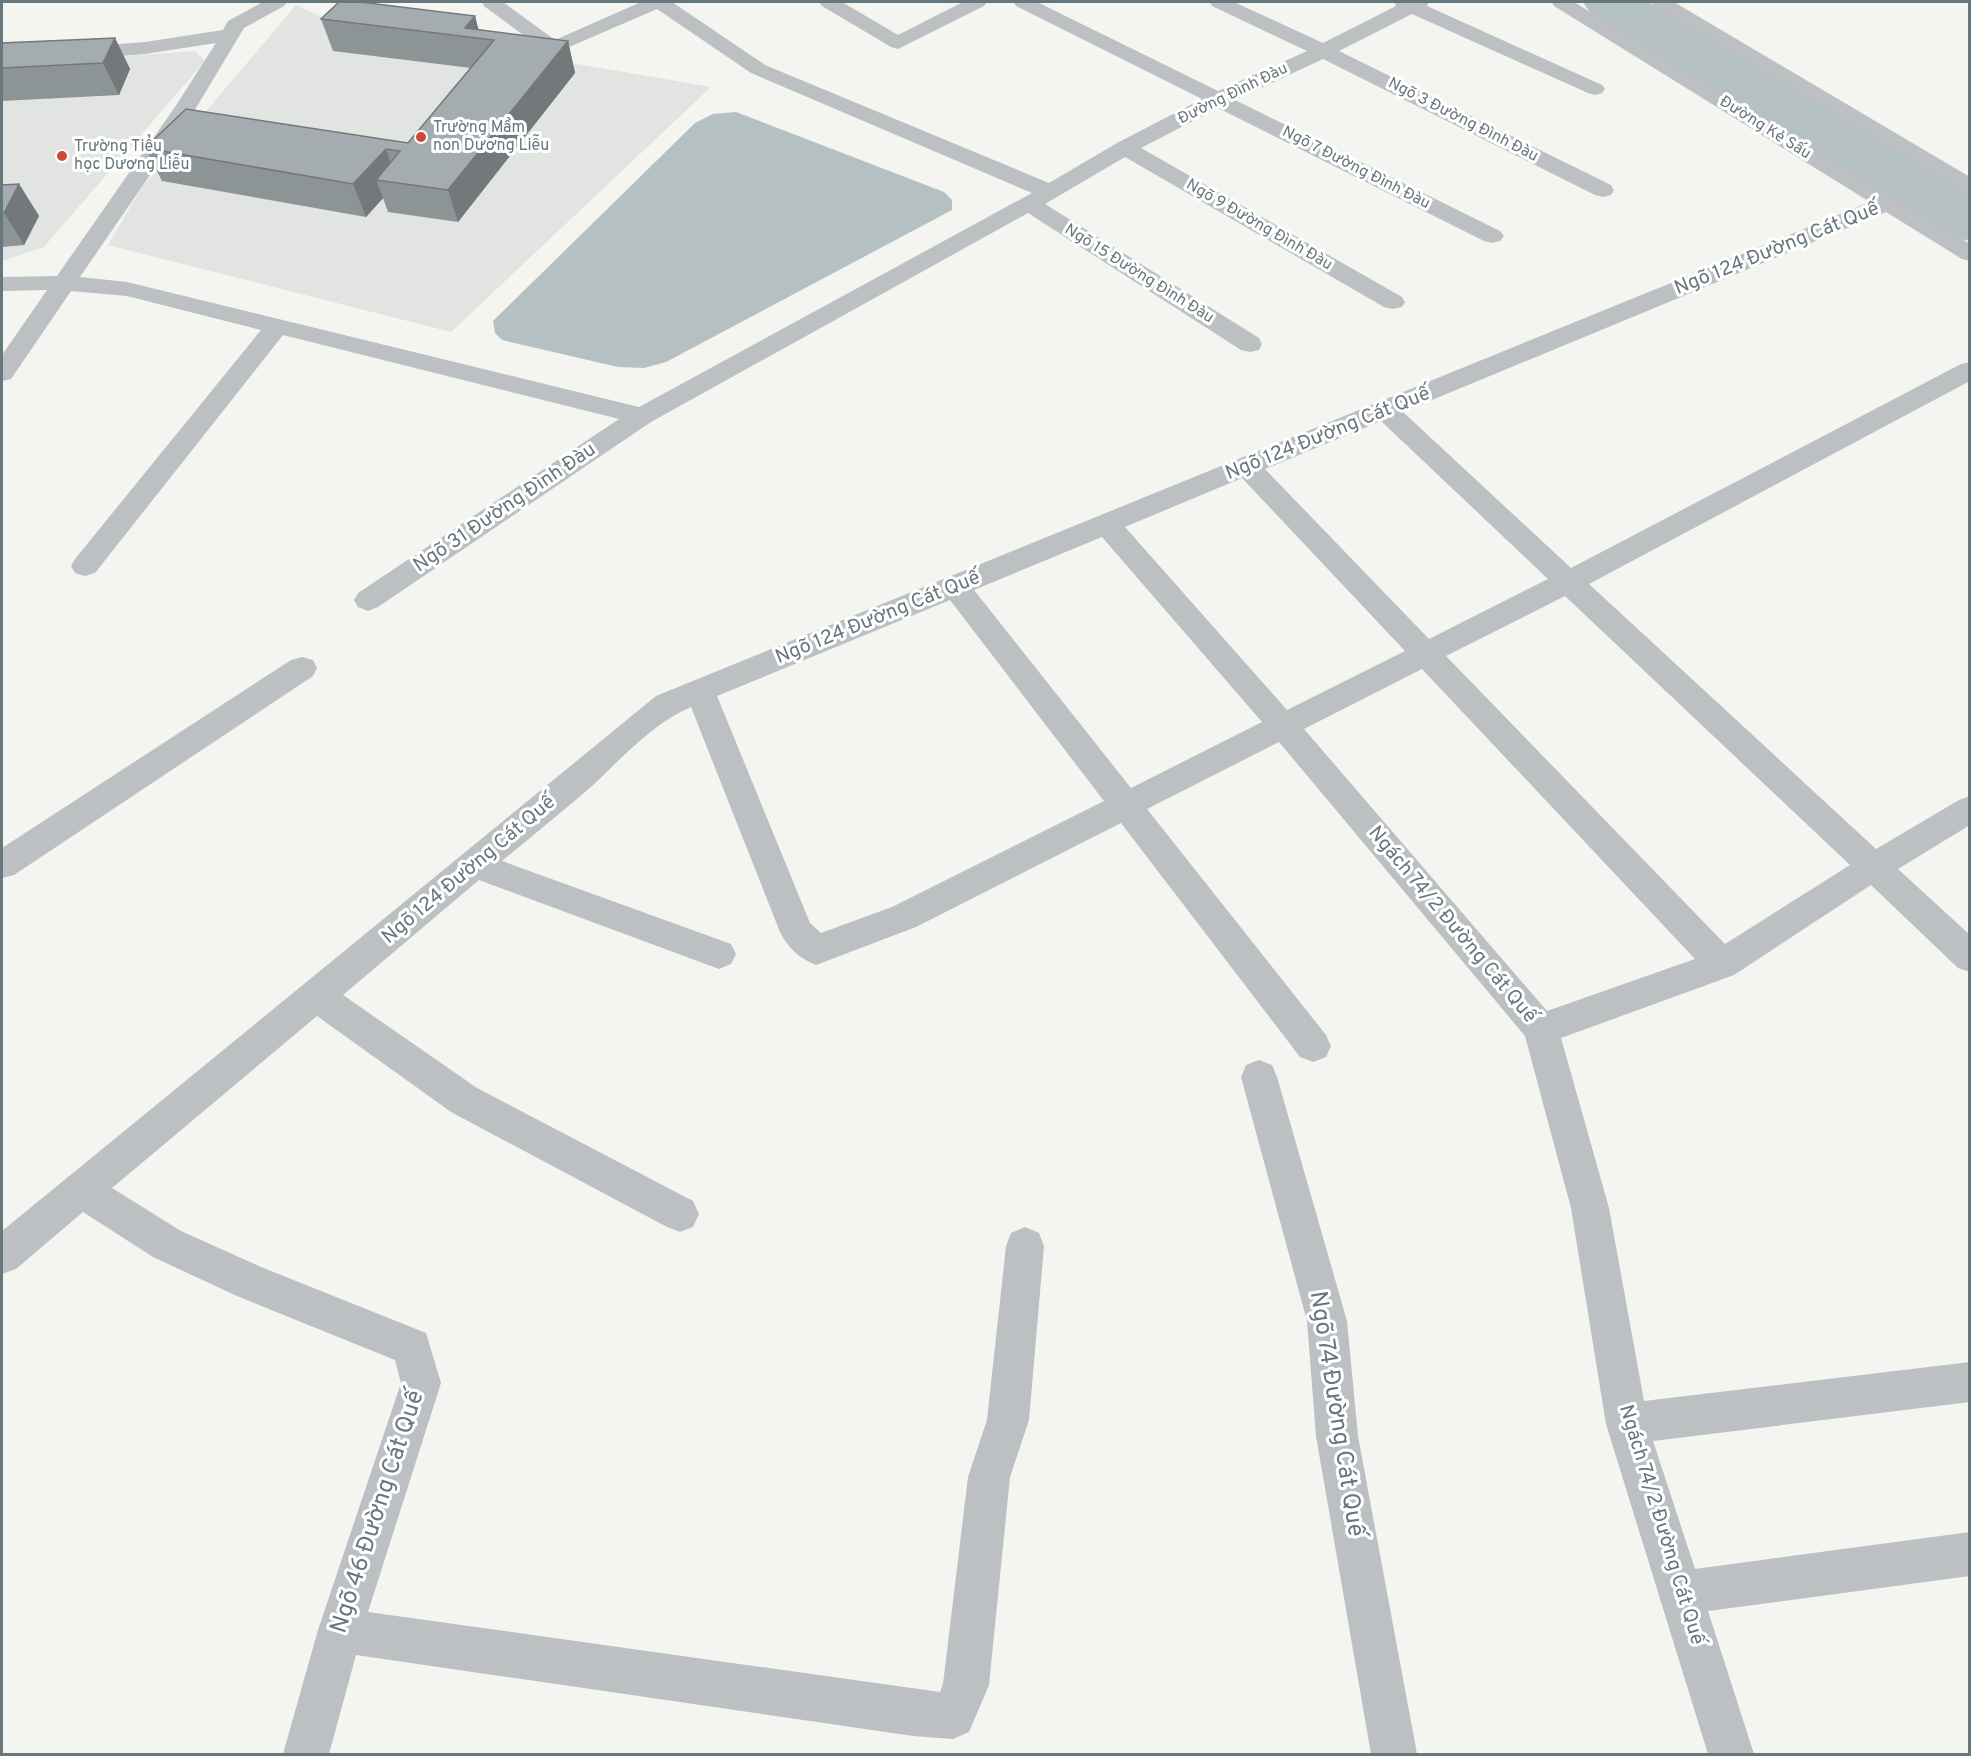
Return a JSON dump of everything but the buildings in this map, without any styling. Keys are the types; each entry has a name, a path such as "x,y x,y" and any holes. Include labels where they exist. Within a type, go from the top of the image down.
{"street":[{"path":"491,2 553,48 658,2 758,69 1050,192"},
{"path":"829,2 898,43 977,2"},
{"name":"Ngõ 7 Đường Đình Đàu","path":"1023,2 1492,236"},
{"name":"Ngõ 3 Đường Đình Đàu","path":"1219,2 1603,190"},
{"name":"Đường Kẻ Sấu","path":"1561,2 1970,254"},
{"path":"1660,2 1970,187"},
{"path":"1412,3 1595,89"},
{"name":"Đường Đình Đàu","path":"1028,203 1125,148 1219,99 1323,51 1412,3"},
{"path":"2,372 185,108 235,25 262,5"},
{"path":"2,59 145,48 231,35"},
{"name":"Ngõ 9 Đường Đình Đàu","path":"1125,148 1393,302"},
{"name":"Ngõ 15 Đường Đình Đàu","path":"1028,203 1250,344"},
{"name":"Ngõ 31 Đường Đình Đàu","path":"368,600 642,416 1028,203"},
{"name":"Ngõ 124 Đường Cát Quế","path":"2,1255 578,780 630,732 667,704 1386,411 1888,203"},
{"path":"2,284 61,284 127,289 642,416"},
{"path":"85,566 276,327"},
{"path":"700,690 797,932 816,950 904,917 1569,582 1970,370"},
{"path":"1386,411 1970,957"},
{"path":"1247,467 1722,964"},
{"name":"Ngách 74/2 Đường Cát Quế","path":"1107,524 1283,726 1540,1029 1590,1208 1627,1424 1731,1755"},
{"path":"955,586 1313,1046"},
{"path":"2,865 302,668"},
{"path":"1540,1029 1722,964 1873,867 1970,809"},
{"path":"475,865 719,954"},
{"path":"317,996 464,1100 680,1214"},
{"name":"Ngõ 74 Đường Cát Quế","path":"1259,1077 1327,1321 1337,1436 1394,1755"},
{"name":"Ngõ 46 Đường Cát Quế","path":"81,1190 167,1244 412,1347 421,1383 340,1630 306,1755"},
{"path":"340,1630 913,1713 953,1716 966,1685 989,1477 1008,1420 1025,1246"},
{"path":"1627,1424 1970,1382"},
{"path":"1680,1593 1970,1554"}],"shaded area":[{"name":"Trường Mầm non Dương Liễu","path":"296,5 352,31 484,48 711,87 451,332 108,245 142,187"},
{"name":"Trường Tiểu học Dương Liễu","path":"195,51 205,61 44,247 2,261 2,65"},
{"path":"736,112 944,192 952,200 952,210 666,362 644,368 618,367 502,340 495,333 493,321 695,123 713,114"}],"waterway":[{"path":"1610,2 1970,222"}],"place":[{"name":"Trường Mầm non Dương Liễu","path":"421,137"},
{"name":"Trường Tiểu học Dương Liễu","path":"62,156"}]}
